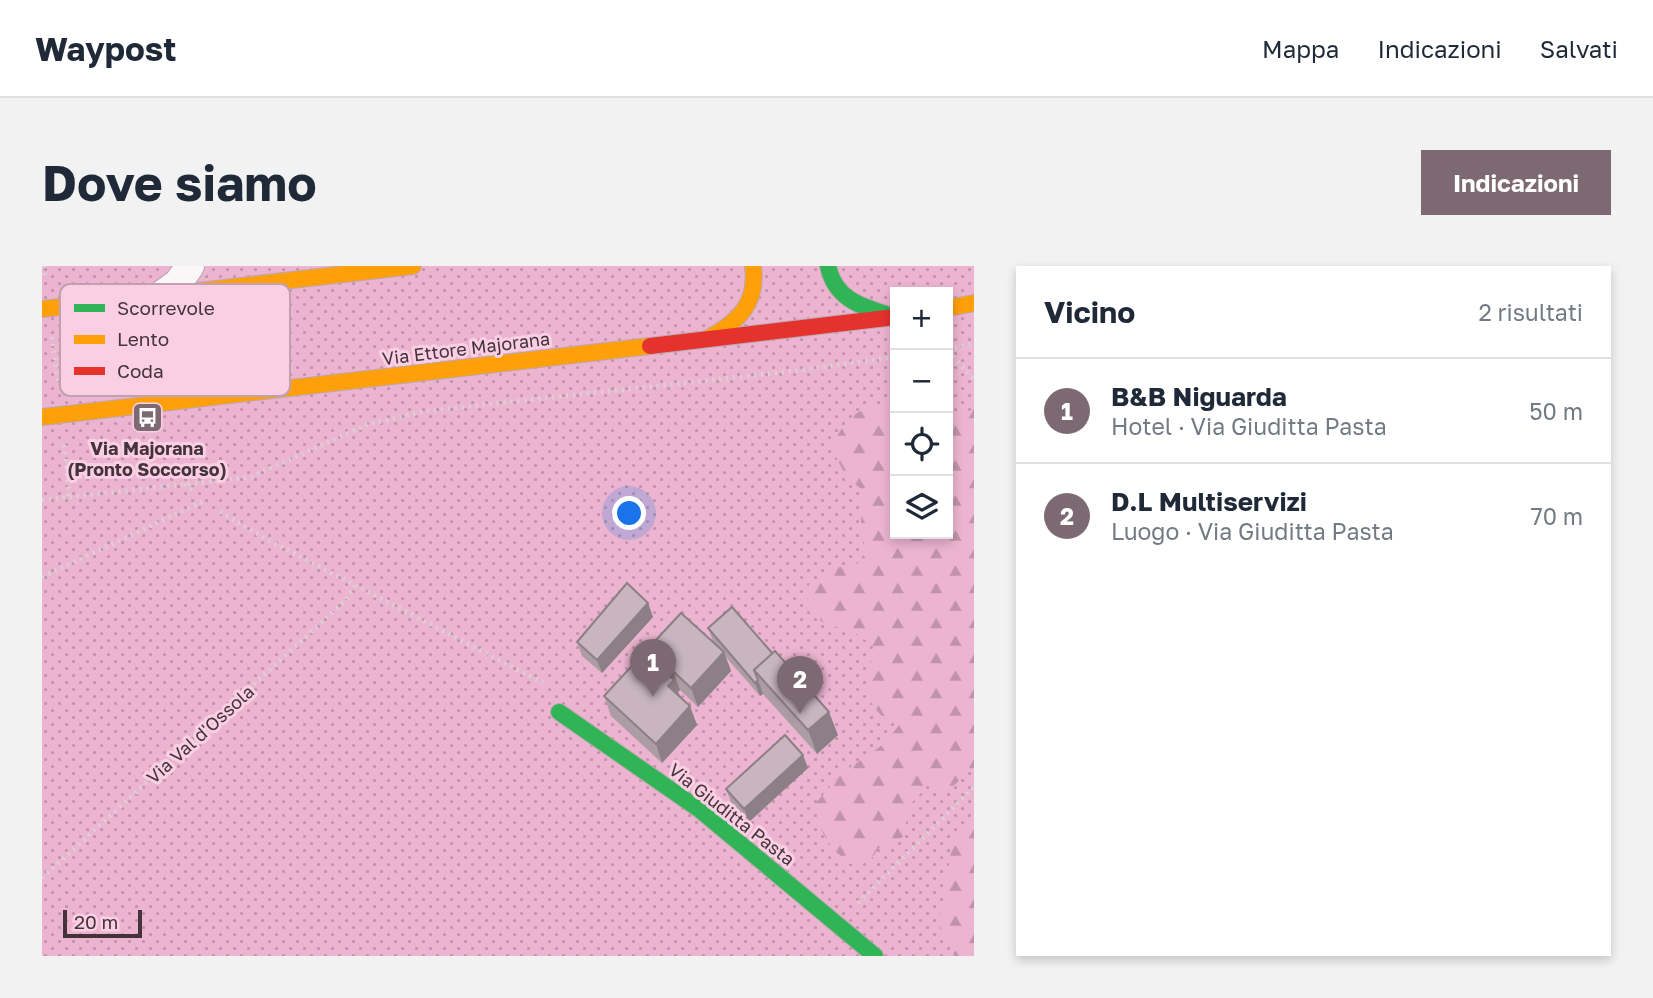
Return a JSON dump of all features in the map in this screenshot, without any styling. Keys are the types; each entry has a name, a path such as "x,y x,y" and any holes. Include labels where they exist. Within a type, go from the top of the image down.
{"street":[{"path":"177,284 190,266"},
{"path":"204,266 207,272 222,284"},
{"path":"256,284 413,266"},
{"path":"705,340 739,321 753,303 756,278 754,266"},
{"path":"828,266 833,284 849,302 890,315"},
{"path":"953,308 974,303"},
{"path":"42,309 60,307"},
{"name":"Via Ettore Majorana","path":"290,388 890,318"},
{"name":"Via Ettore Majorana","path":"42,417 224,396"},
{"name":"Via Giuditta Pasta","path":"559,712 700,810 875,956"}],"path":[{"path":"51,326 69,497"},
{"path":"953,349 974,344"},
{"path":"953,356 974,380"},
{"path":"42,500 251,477 366,425 408,414 890,358"},
{"path":"185,484 195,492"},
{"path":"42,577 206,500"},
{"path":"220,512 354,586 524,671"},
{"name":"Via Val d'Ossola","path":"42,878 346,600 354,586"},
{"path":"850,911 974,787"}],"green space":[{"path":"42,266 974,266 974,956 42,956"},
{"path":"875,407 890,408 890,539 953,539 953,417 974,409 974,768 946,792 929,784 910,805 903,837 879,848 869,862 850,864 836,852 826,838 815,804 842,773 884,744 900,724 883,718 866,696 873,646 853,631 825,624 806,609 809,584 835,568 859,563 865,552 861,520 864,491 847,478 831,447 841,429 852,417 858,412"},
{"path":"974,812 974,956 954,956 939,923 953,841"}],"building":[{"path":"627,583 648,603 597,660 577,642"},
{"path":"732,607 773,654 754,670 758,680 755,683 708,628"},
{"path":"681,613 724,652 691,688 673,671 669,676 674,680 668,686 690,706 656,744 604,696"},
{"path":"775,651 829,712 808,730 754,670"},
{"path":"785,735 803,755 744,809 726,789"}],"traffic: fast":[{"path":"828,266 836,286 850,300 889,315"},
{"path":"559,712 700,810 875,956"}],"traffic: slow":[{"path":"258,284 413,266"},
{"path":"707,339 728,326 744,310 752,291 753,266"},
{"path":"953,307 974,303"},
{"path":"42,309 60,307"},
{"path":"290,388 650,346"},
{"path":"42,417 222,396"}],"traffic: jam":[{"path":"650,346 890,318"}],"place":[{"name":"Via Majorana (Pronto Soccorso)","path":"147,417"},
{"name":"B&B Niguarda","path":"653,697"},
{"name":"D.L Multiservizi","path":"800,714"}]}
